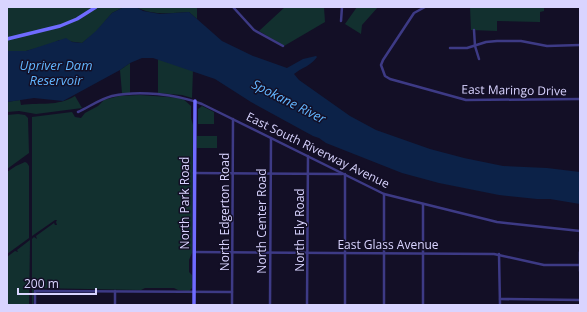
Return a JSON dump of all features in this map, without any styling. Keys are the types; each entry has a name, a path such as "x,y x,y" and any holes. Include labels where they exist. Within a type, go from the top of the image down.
{"street":[{"path":"7,40 60,26 76,19 96,7"},
{"path":"233,7 254,30 283,46"},
{"path":"341,22 342,7"},
{"name":"East Maringo Drive","path":"425,7 414,13 383,60 381,65 382,71 385,76 390,79 466,100 580,99"},
{"path":"474,30 475,46 479,60"},
{"path":"450,48 475,46 486,42 497,41 521,41 547,46 580,45"},
{"name":"East South Riverway Avenue","path":"78,112 102,100 119,95 140,94 183,97 195,101 271,137 384,194 505,224 580,231"},
{"name":"North Park Road","path":"194,305 195,101"},
{"name":"North Edgerton Road","path":"232,305 233,119"},
{"name":"North Center Road","path":"270,305 271,137"},
{"name":"North Ely Road","path":"308,156 308,305"},
{"path":"194,173 345,174 345,305"},
{"path":"384,194 384,305"},
{"path":"423,204 423,305"},
{"name":"East Glass Avenue","path":"194,252 499,254 544,264 580,265"},
{"path":"580,252 580,271"},
{"path":"499,254 500,305"},
{"path":"35,305 36,290 232,292"},
{"path":"115,291 115,305"},
{"path":"500,299 580,300"}],"green space":[{"path":"7,7 124,7 112,13 96,32 82,43 59,40 52,44 26,51 7,51"},
{"path":"136,7 197,7 197,19 189,12 155,13"},
{"path":"285,7 324,7 325,22 284,46 259,31"},
{"path":"357,7 378,7 362,25 361,34 345,24"},
{"path":"470,7 544,7 544,11 540,12 540,22 497,21 497,31 471,30"},
{"path":"158,59 193,70 192,98 182,95 158,93"},
{"path":"130,63 130,93 122,93 120,70"},
{"path":"140,95 182,98 191,106 191,118 193,125 192,253 189,260 189,272 192,275 192,288 189,291 174,288 145,288 141,290 34,288 32,305 32,239 34,237 37,239 36,236 54,223 57,225 57,220 32,236 32,117 72,112 75,117 81,118 85,113 98,106 104,100 119,96"},
{"path":"75,96 82,108 36,114 19,111 7,112 7,102 20,100 21,105 49,104 62,102"},
{"path":"202,106 214,112 214,124 198,124 198,109"},
{"path":"7,115 25,115 28,118 29,153 7,169"},
{"path":"197,136 217,136 217,148 197,148"},
{"path":"25,162 29,166 29,238 7,254 7,172"},
{"path":"30,240 29,305 7,305 7,257 15,251 18,252 17,250"}],"water":[{"name":"Upriver Dam Reservoir","path":"124,7 136,7 143,11 160,14 189,12 222,41 253,56 287,68 303,59 316,56 317,57 312,63 294,74 299,80 350,116 376,130 430,149 464,158 503,166 547,168 580,172 580,204 550,199 499,195 439,183 402,173 326,143 251,102 215,79 153,58 142,58 130,63 63,101 34,98 7,102 7,51 26,51 66,38 72,42 82,43 96,31 112,13"}],"water label":[{"name":"Spokane River","path":"289,101"}]}
